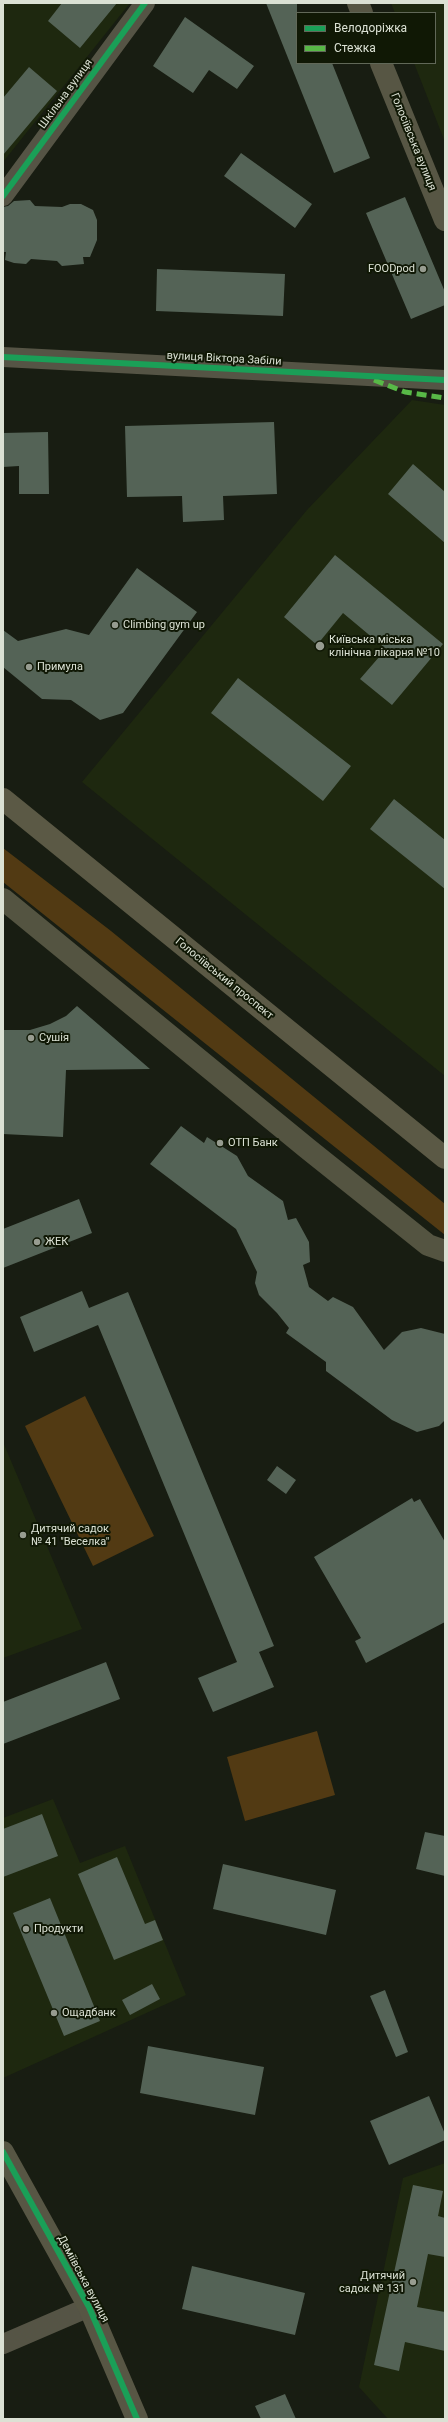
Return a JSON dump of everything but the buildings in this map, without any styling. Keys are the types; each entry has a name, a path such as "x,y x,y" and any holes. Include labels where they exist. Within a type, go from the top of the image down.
{"highway":[{"name":"Голосіївський проспект","path":"3,799 445,1158"}],"main road":[{"path":"3,899 437,1248"}],"street":[{"name":"Шкільна вулиця","path":"3,196 145,3"},
{"name":"Голосіївська вулиця","path":"381,64 445,220"},
{"name":"вулиця Віктора Забіли","path":"3,357 445,380"},
{"path":"437,1248 445,1258"},
{"name":"Деміївська вулиця","path":"3,2152 89,2306 137,2419"},
{"path":"3,2344 89,2306"}],"shaded area":[{"path":"3,3 130,3 3,162"},
{"path":"391,3 445,3 445,142 414,64 436,64 436,12 395,12"},
{"name":"Київська міська клінічна лікарня №10","path":"412,400 445,405 445,1076 82,782 307,510"},
{"path":"3,848 111,931 445,1204 445,1235 3,882"},
{"path":"85,1396 154,1536 93,1566 25,1426"},
{"name":"Дитячий садок № 41 \"Веселка\"","path":"3,1442 82,1629 3,1658"},
{"path":"317,1731 335,1795 245,1821 227,1757"},
{"path":"53,1799 80,1863 125,1846 186,1995 3,2078 3,1818"},
{"name":"Дитячий садок № 131","path":"445,2163 445,2419 388,2419 359,2387 403,2178"}],"marked path":[{"path":"374,380 405,392 445,398"}],"cycle path":[{"path":"3,196 145,3"},
{"path":"3,357 445,380"},
{"path":"3,2152 89,2307 137,2419"}],"place":[{"name":"FOODpod","path":"423,269"},
{"name":"Climbing gym up","path":"115,625"},
{"name":"Київська міська клінічна лікарня №10","path":"320,646"},
{"name":"Примула","path":"29,667"},
{"name":"Сушія","path":"31,1038"},
{"name":"ОТП Банк","path":"220,1143"},
{"name":"ЖЕК","path":"37,1242"},
{"name":"Дитячий садок № 41 \"Веселка\"","path":"23,1535"},
{"name":"Продукти","path":"26,1929"},
{"name":"Ощадбанк","path":"54,2013"},
{"name":"Дитячий садок № 131","path":"413,2282"}]}
